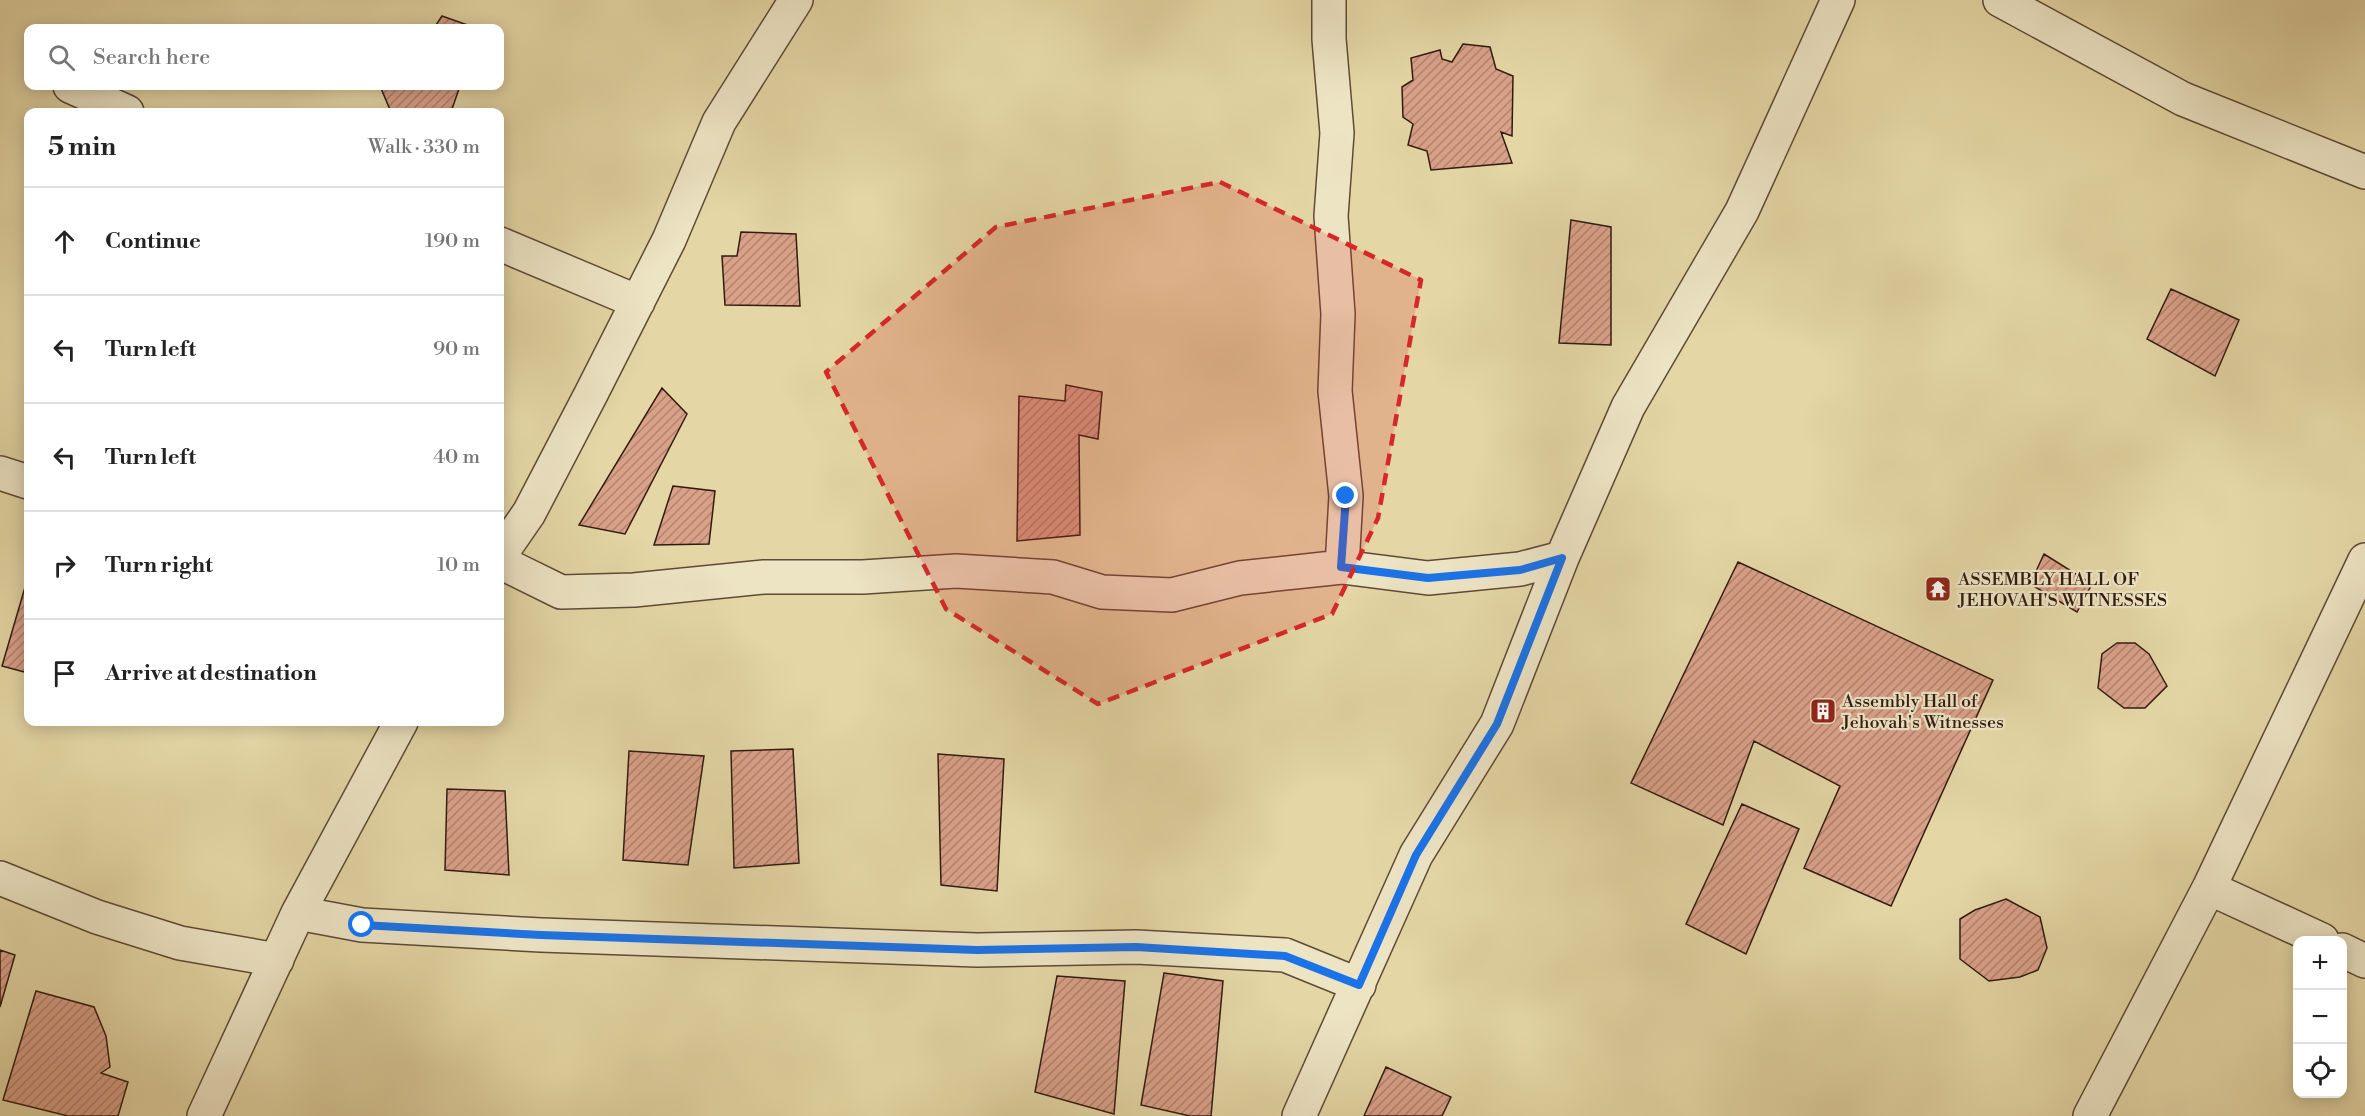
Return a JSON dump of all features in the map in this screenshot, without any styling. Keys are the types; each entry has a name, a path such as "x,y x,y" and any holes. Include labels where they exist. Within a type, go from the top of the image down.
{"street":[{"path":"504,549 529,513 638,302 669,240 719,122 796,0"},
{"path":"1329,0 1329,39 1337,133 1331,216 1338,314 1335,391 1346,496 1341,567"},
{"path":"1299,1116 1416,855 1497,724 1562,558 1628,407 1742,211 1838,0"},
{"path":"2022,5 2183,99 2365,172"},
{"path":"79,90 118,108"},
{"path":"504,246 638,302"},
{"path":"0,473 24,481"},
{"path":"504,564 561,592 634,590 764,577 863,577 956,571 1053,577 1102,592 1172,595 1240,578 1341,567 1428,578 1520,570 1562,558"},
{"path":"2091,1116 2209,888 2365,560"},
{"path":"204,1116 298,913 399,726"},
{"path":"0,878 97,916 180,943 277,960"},
{"path":"2209,888 2313,936"},
{"path":"298,913 362,925 541,935 977,950 1136,947 1285,956 1359,985"},
{"path":"2347,952 2365,961"}],"highlighted area":[{"path":"1220,182 1421,280 1378,518 1332,614 1098,704 946,609 826,372 996,227"}],"building":[{"path":"442,16 465,24 437,24"},
{"path":"1463,44 1490,47 1496,69 1513,76 1512,136 1501,132 1512,163 1431,170 1427,151 1408,145 1413,124 1403,117 1402,87 1413,80 1411,58 1440,50 1442,59 1452,62"},
{"path":"382,90 459,90 452,108 389,108"},
{"path":"1571,220 1611,227 1611,345 1559,343"},
{"path":"741,232 796,234 800,306 725,305 722,256 737,256"},
{"path":"2171,289 2239,320 2215,376 2147,339"},
{"path":"1066,385 1102,392 1098,439 1079,435 1080,535 1017,541 1019,396 1065,401"},
{"path":"662,388 687,414 625,534 579,525"},
{"path":"673,486 715,491 709,544 654,545"},
{"path":"2044,554 2092,584 2077,612 2030,584"},
{"name":"Assembly Hall of Jehovah's Witnesses","path":"1738,562 1993,680 1891,906 1804,868 1840,786 1754,741 1723,825 1631,783"},
{"path":"24,591 24,672 2,666"},
{"path":"2117,643 2135,643 2149,654 2167,686 2145,708 2124,708 2098,688 2102,654"},
{"path":"793,749 799,863 734,868 731,751"},
{"path":"629,751 704,756 688,865 623,860"},
{"path":"938,754 1004,759 997,891 941,885"},
{"path":"447,789 505,791 509,875 445,870"},
{"path":"1742,804 1799,829 1746,954 1686,924"},
{"path":"2006,899 2040,917 2047,948 2038,970 2020,977 1989,981 1960,959 1960,919 1975,910"},
{"path":"0,950 15,955 0,1007"},
{"path":"1164,973 1223,981 1211,1116 1190,1116 1141,1105"},
{"path":"1057,976 1125,981 1114,1114 1035,1092"},
{"path":"36,991 94,1007 106,1036 110,1067 101,1073 128,1082 118,1116 68,1116 3,1100"},
{"path":"1386,1067 1451,1097 1442,1116 1364,1116"}],"place":[{"name":"ASSEMBLY HALL OF JEHOVAH'S WITNESSES","path":"1938,589"},
{"name":"Assembly Hall of Jehovah's Witnesses","path":"1823,711"}],"route":[{"path":"362,925 541,935 977,950 1136,947 1285,956 1359,985 1416,855 1497,724 1562,558 1520,570 1428,578 1341,567 1346,496"}]}
